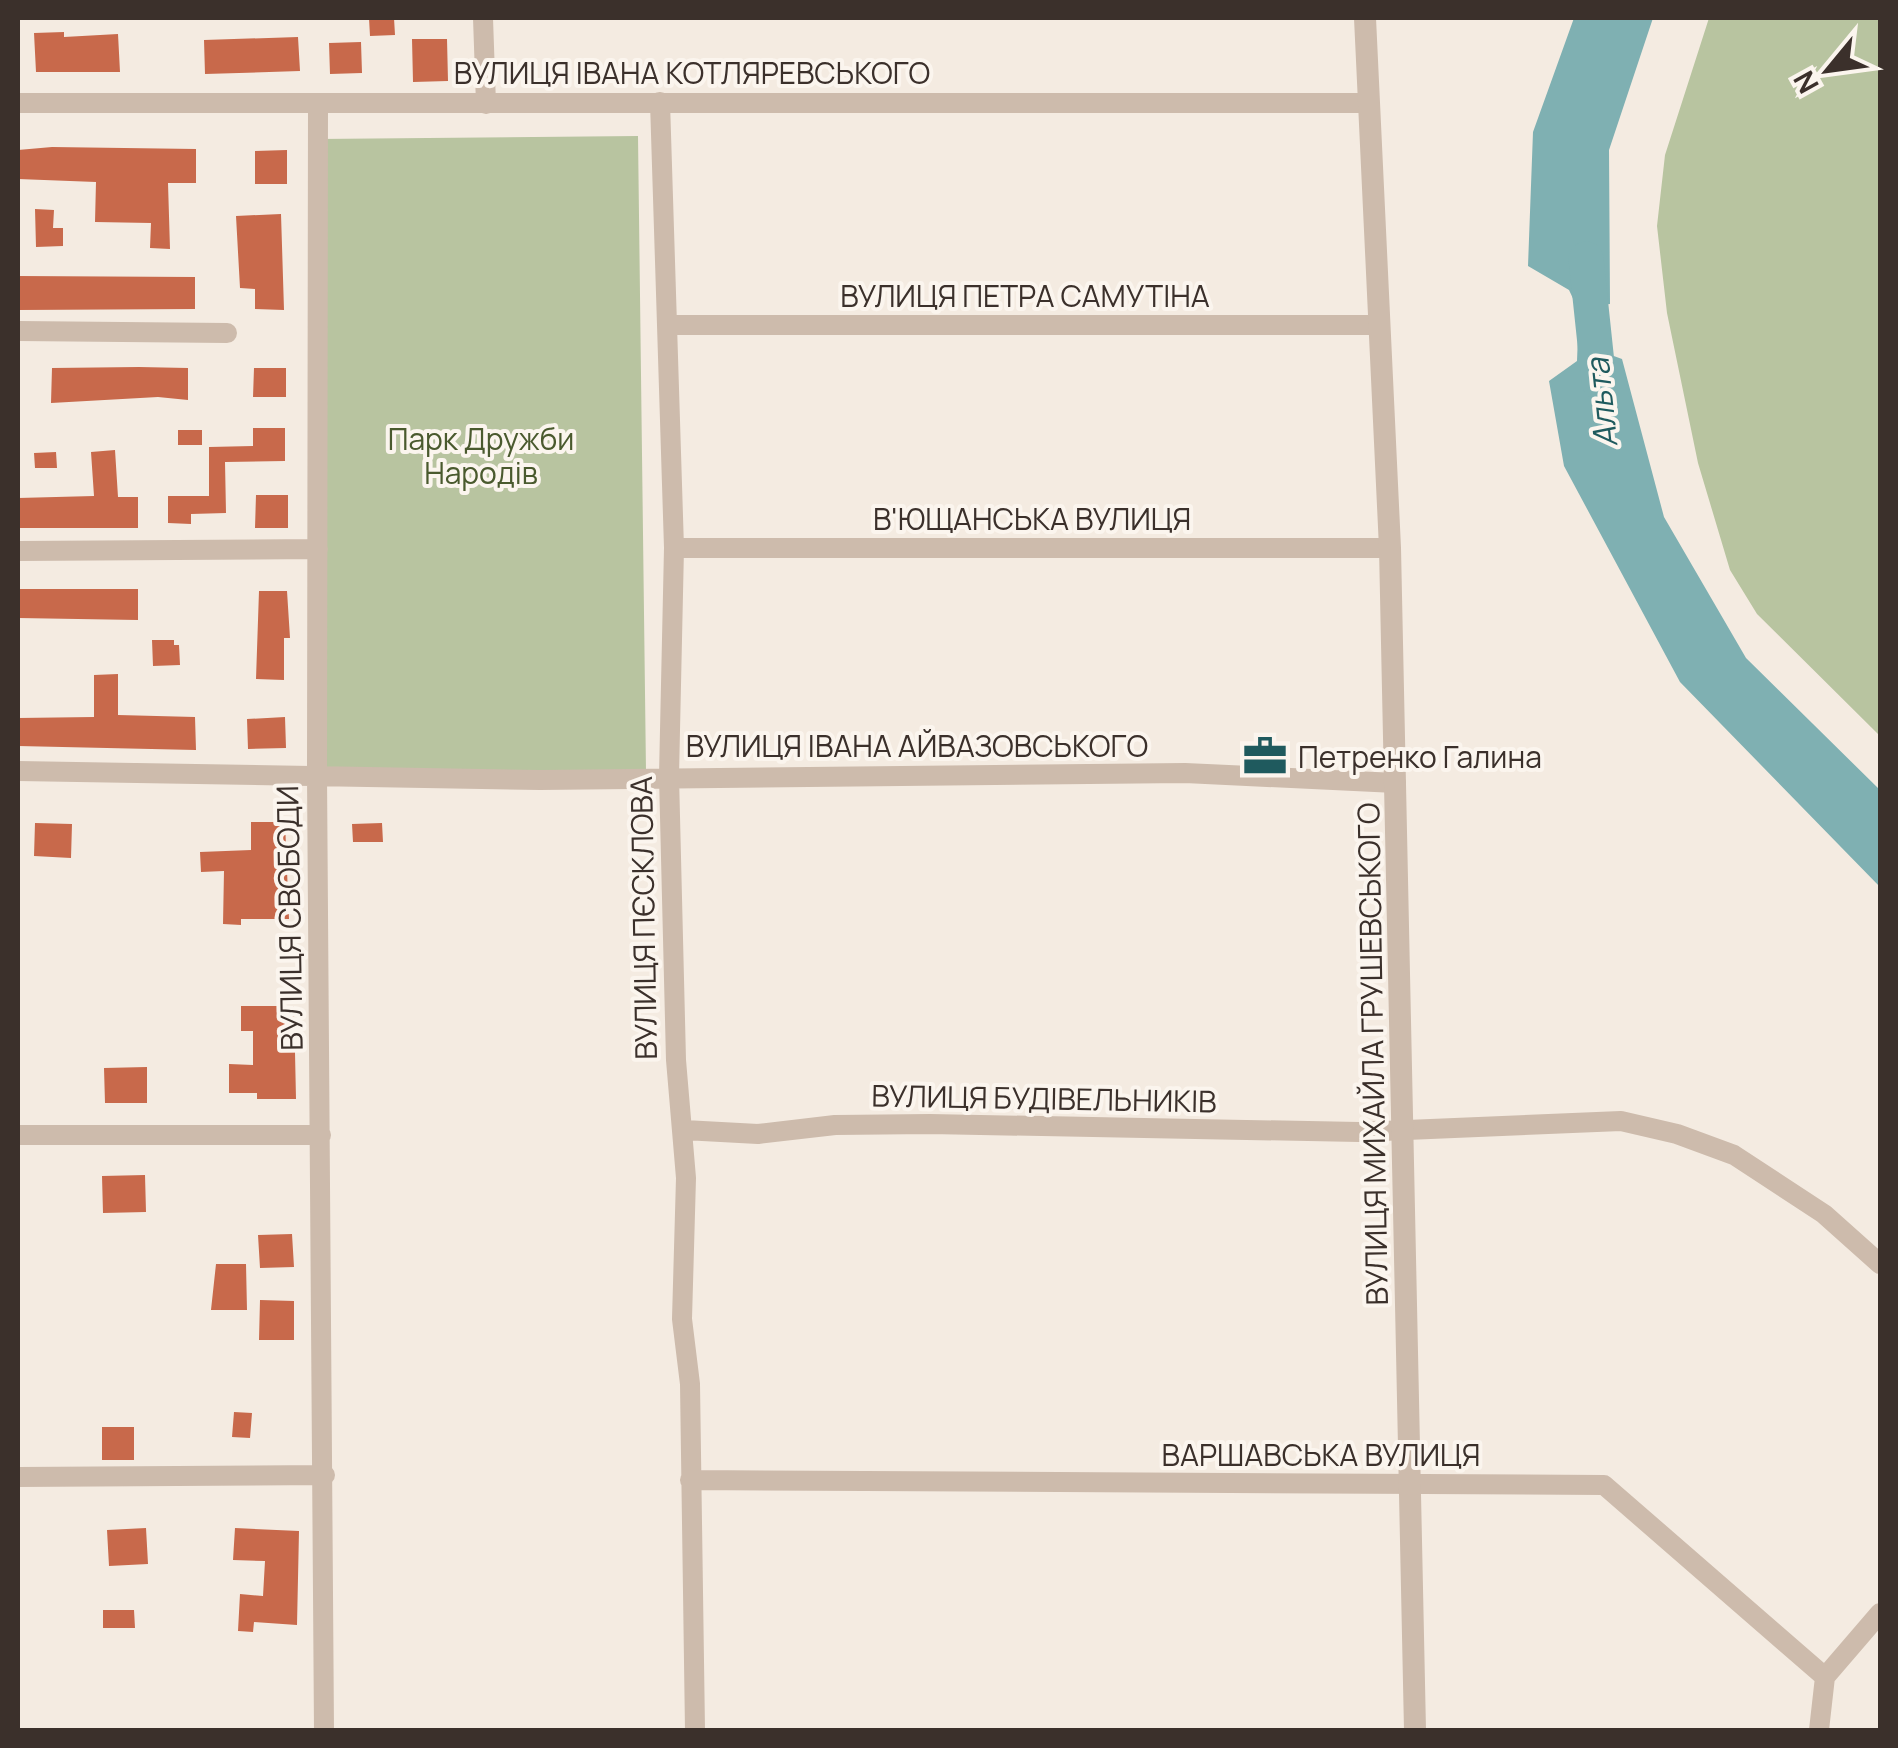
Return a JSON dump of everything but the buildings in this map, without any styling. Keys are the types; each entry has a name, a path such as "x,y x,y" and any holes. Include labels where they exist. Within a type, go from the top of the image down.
{"street":[{"path":"483,18 486,104"},
{"name":"ВУЛИЦЯ МИХАЙЛА ГРУШЕВСЬКОГО","path":"1366,18 1390,548 1415,1730"},
{"name":"ВУЛИЦЯ ПЄСКЛОВА","path":"660,102 674,548 670,776 676,1060 684,1130 682,1319 690,1384 694,1730"},
{"name":"ВУЛИЦЯ ІВАНА КОТЛЯРЕВСЬКОГО","path":"18,103 1367,103"},
{"name":"ВУЛИЦЯ СВОБОДИ","path":"318,104 317,776 324,1730"},
{"name":"ВУЛИЦЯ ПЕТРА САМУТІНА","path":"669,324 1380,325"},
{"path":"18,331 227,332"},
{"name":"В'ЮЩАНСЬКА ВУЛИЦЯ","path":"674,548 1390,548"},
{"path":"18,551 318,549"},
{"name":"ВУЛИЦЯ ІВАНА АЙВАЗОВСЬКОГО","path":"18,772 482,780 1185,773 1396,783"},
{"name":"ВУЛИЦЯ БУДІВЕЛЬНИКІВ","path":"684,1130 742,1135 835,1125 930,1124 1404,1131 1579,1120 1656,1128 1706,1143 1760,1170 1824,1214 1880,1264"},
{"path":"18,1135 321,1135"},
{"path":"18,1477 325,1475"},
{"name":"ВАРШАВСЬКА ВУЛИЦЯ","path":"690,1480 1604,1484 1825,1677"},
{"path":"1819,1730 1825,1677 1880,1613"}],"green space":[{"path":"1709,18 1880,18 1880,736 1757,614 1730,570 1698,463 1667,313 1657,226 1665,155"},
{"name":"Парк Дружби Народів","path":"638,136 646,772 322,771 318,139"}],"water":[{"path":"1574,18 1653,18 1609,150 1610,304 1577,307 1569,290 1528,266 1533,132"},
{"path":"1603,332 1611,355 1622,359 1664,517 1746,658 1880,790 1880,887 1680,682 1564,466 1549,381 1577,361 1578,335"}],"waterway":[{"name":"Альта","path":"1586,259 1599,382"}],"place":[{"name":"Петренко Галина","path":"1265,756"}]}
